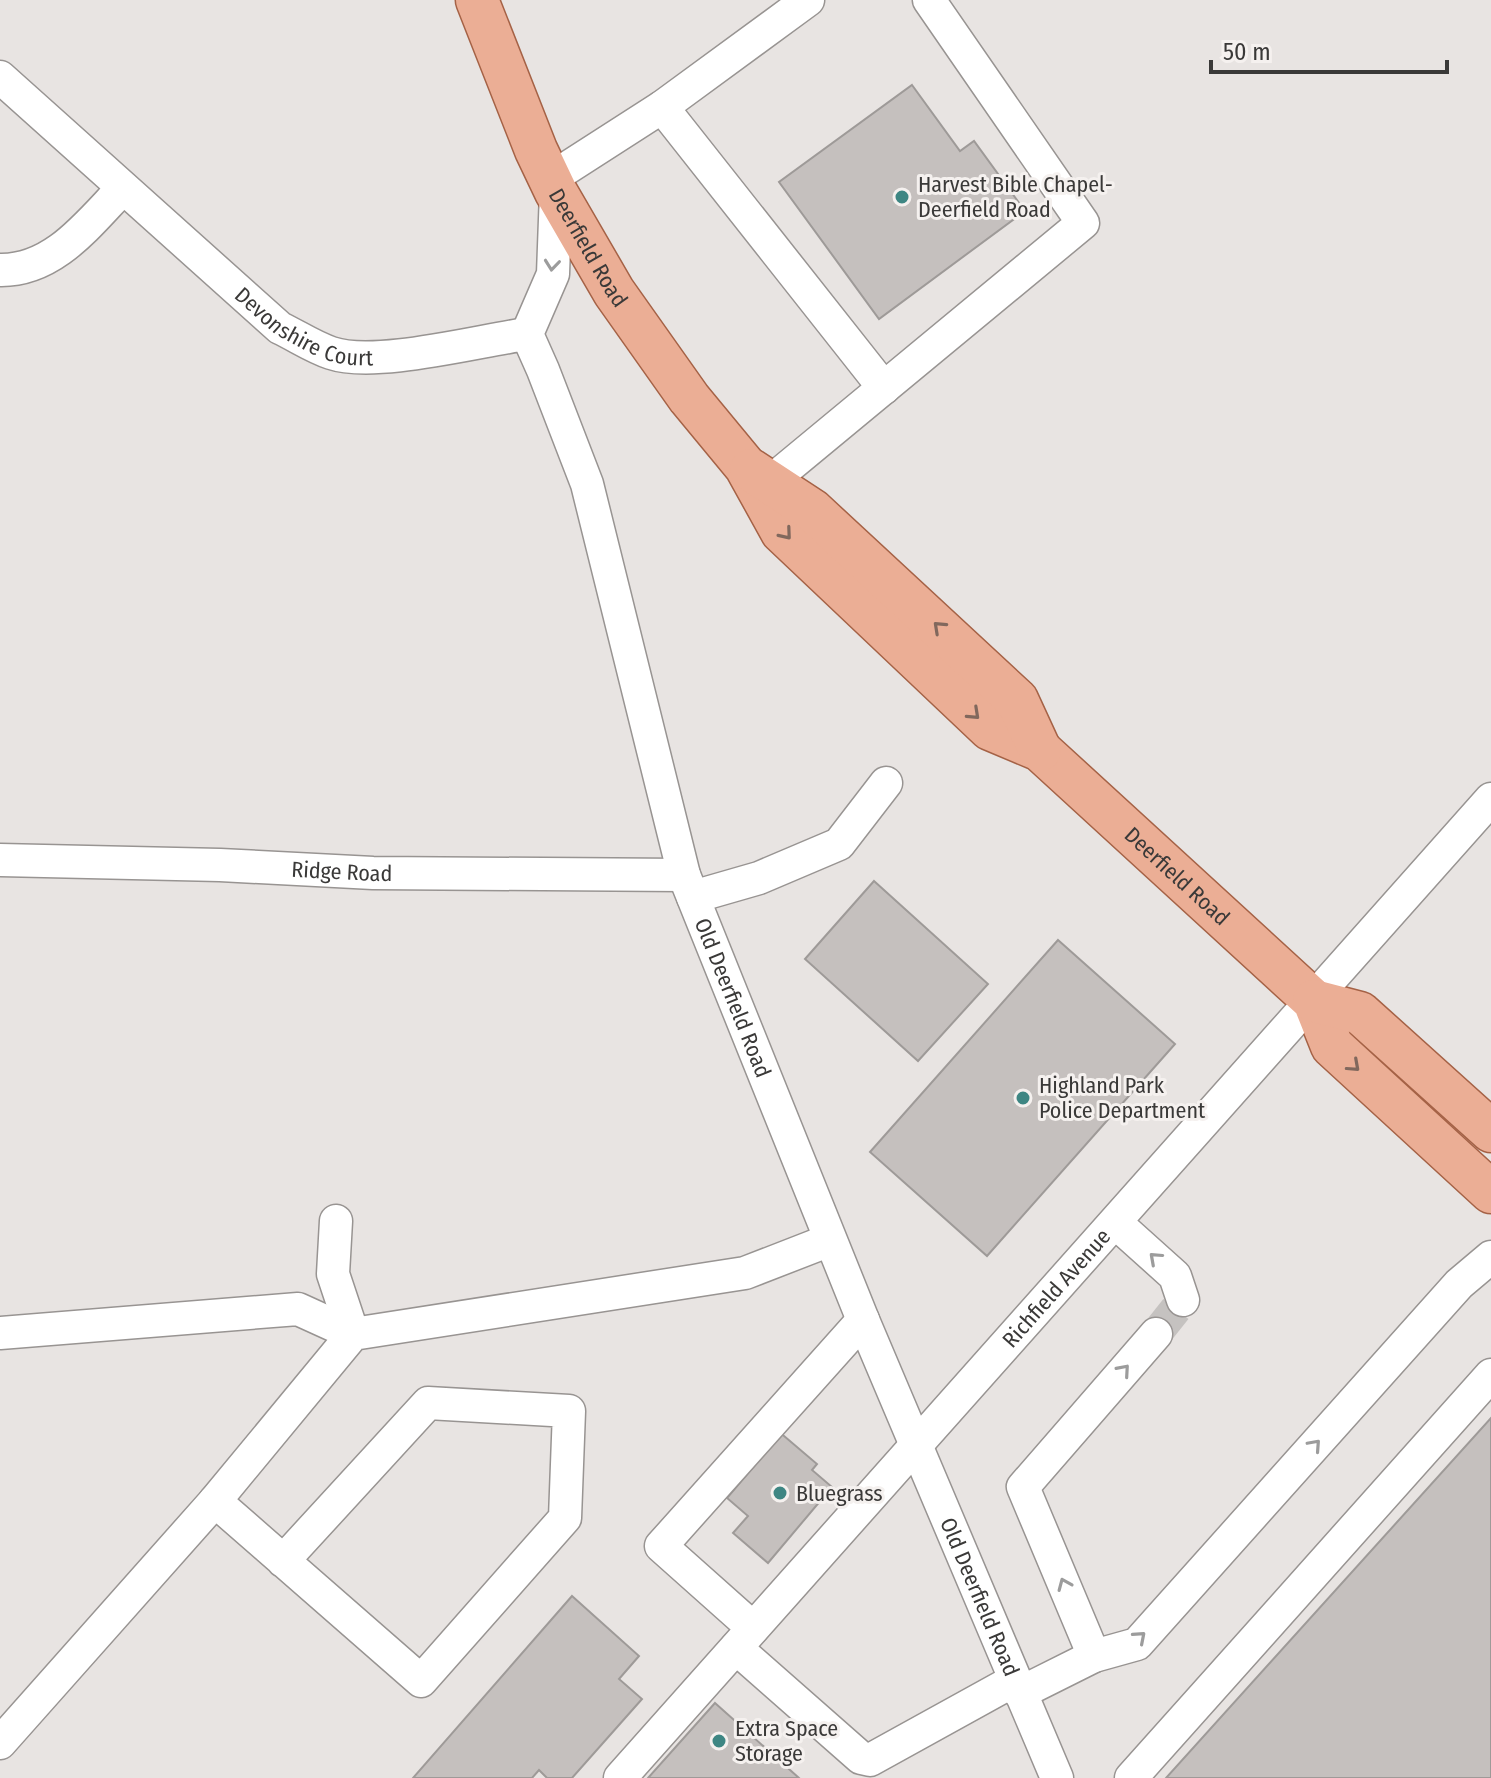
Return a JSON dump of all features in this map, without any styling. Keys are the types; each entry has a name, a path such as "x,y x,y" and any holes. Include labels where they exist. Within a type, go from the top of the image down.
{"main road":[{"name":"Deerfield Road","path":"477,0 553,185 614,292 689,398 758,475 782,532 990,729 1040,750 1314,1001 1332,1046 1491,1192"},
{"name":"Deerfield Road","path":"1314,1001 1360,1013 1491,1131"}],"street":[{"path":"527,334 553,274 553,185 808,0"},
{"path":"758,475 884,388 1083,223 929,0"},
{"name":"Devonshire Court","path":"0,77 280,328 331,353 385,357 527,334"},
{"path":"662,107 884,388"},
{"path":"0,270 26,267 52,256 74,239 123,188"},
{"name":"Old Deerfield Road","path":"527,334 587,484 689,886 915,1447 1057,1778"},
{"name":"Ridge Road","path":"0,860 220,865 689,886 759,878 839,844 886,783"},
{"name":"Richfield Avenue","path":"620,1778 1491,799"},
{"path":"336,1221 333,1274 353,1334"},
{"path":"1116,1223 1175,1276 1183,1300"},
{"path":"0,1333 298,1309 353,1334 745,1273 830,1240"},
{"path":"863,1320 661,1546 861,1758 870,1760 1018,1686 1094,1656 1137,1644 1459,1284 1491,1257"},
{"path":"0,1743 215,1501 353,1334"},
{"path":"1094,1656 1023,1487 1156,1334"},
{"path":"1131,1778 1491,1375"},
{"path":"215,1501 283,1561 421,1681 565,1518 569,1411 428,1403 283,1561"}],"building":[{"name":"Harvest Bible Chapel- Deerfield Road","path":"912,85 960,151 974,141 1025,211 879,319 779,182"},
{"path":"874,881 988,984 918,1061 805,959"},
{"name":"Highland Park Police Department","path":"1058,940 1175,1044 987,1256 870,1152"},
{"path":"1491,1418 1491,1778 1166,1778"},
{"name":"Bluegrass","path":"777,1430 817,1464 812,1470 832,1487 768,1563 733,1533 748,1516 727,1498 765,1453"},
{"path":"572,1596 639,1656 619,1679 642,1699 572,1778 547,1778 539,1770 532,1778 413,1778"},
{"name":"Extra Space Storage","path":"715,1703 799,1778 648,1778"}],"tunnel":[{"path":"1156,1334 1183,1300"}],"place":[{"name":"Harvest Bible Chapel- Deerfield Road","path":"902,197"},
{"name":"Highland Park Police Department","path":"1023,1098"},
{"name":"Bluegrass","path":"780,1493"},
{"name":"Extra Space Storage","path":"719,1741"}]}
